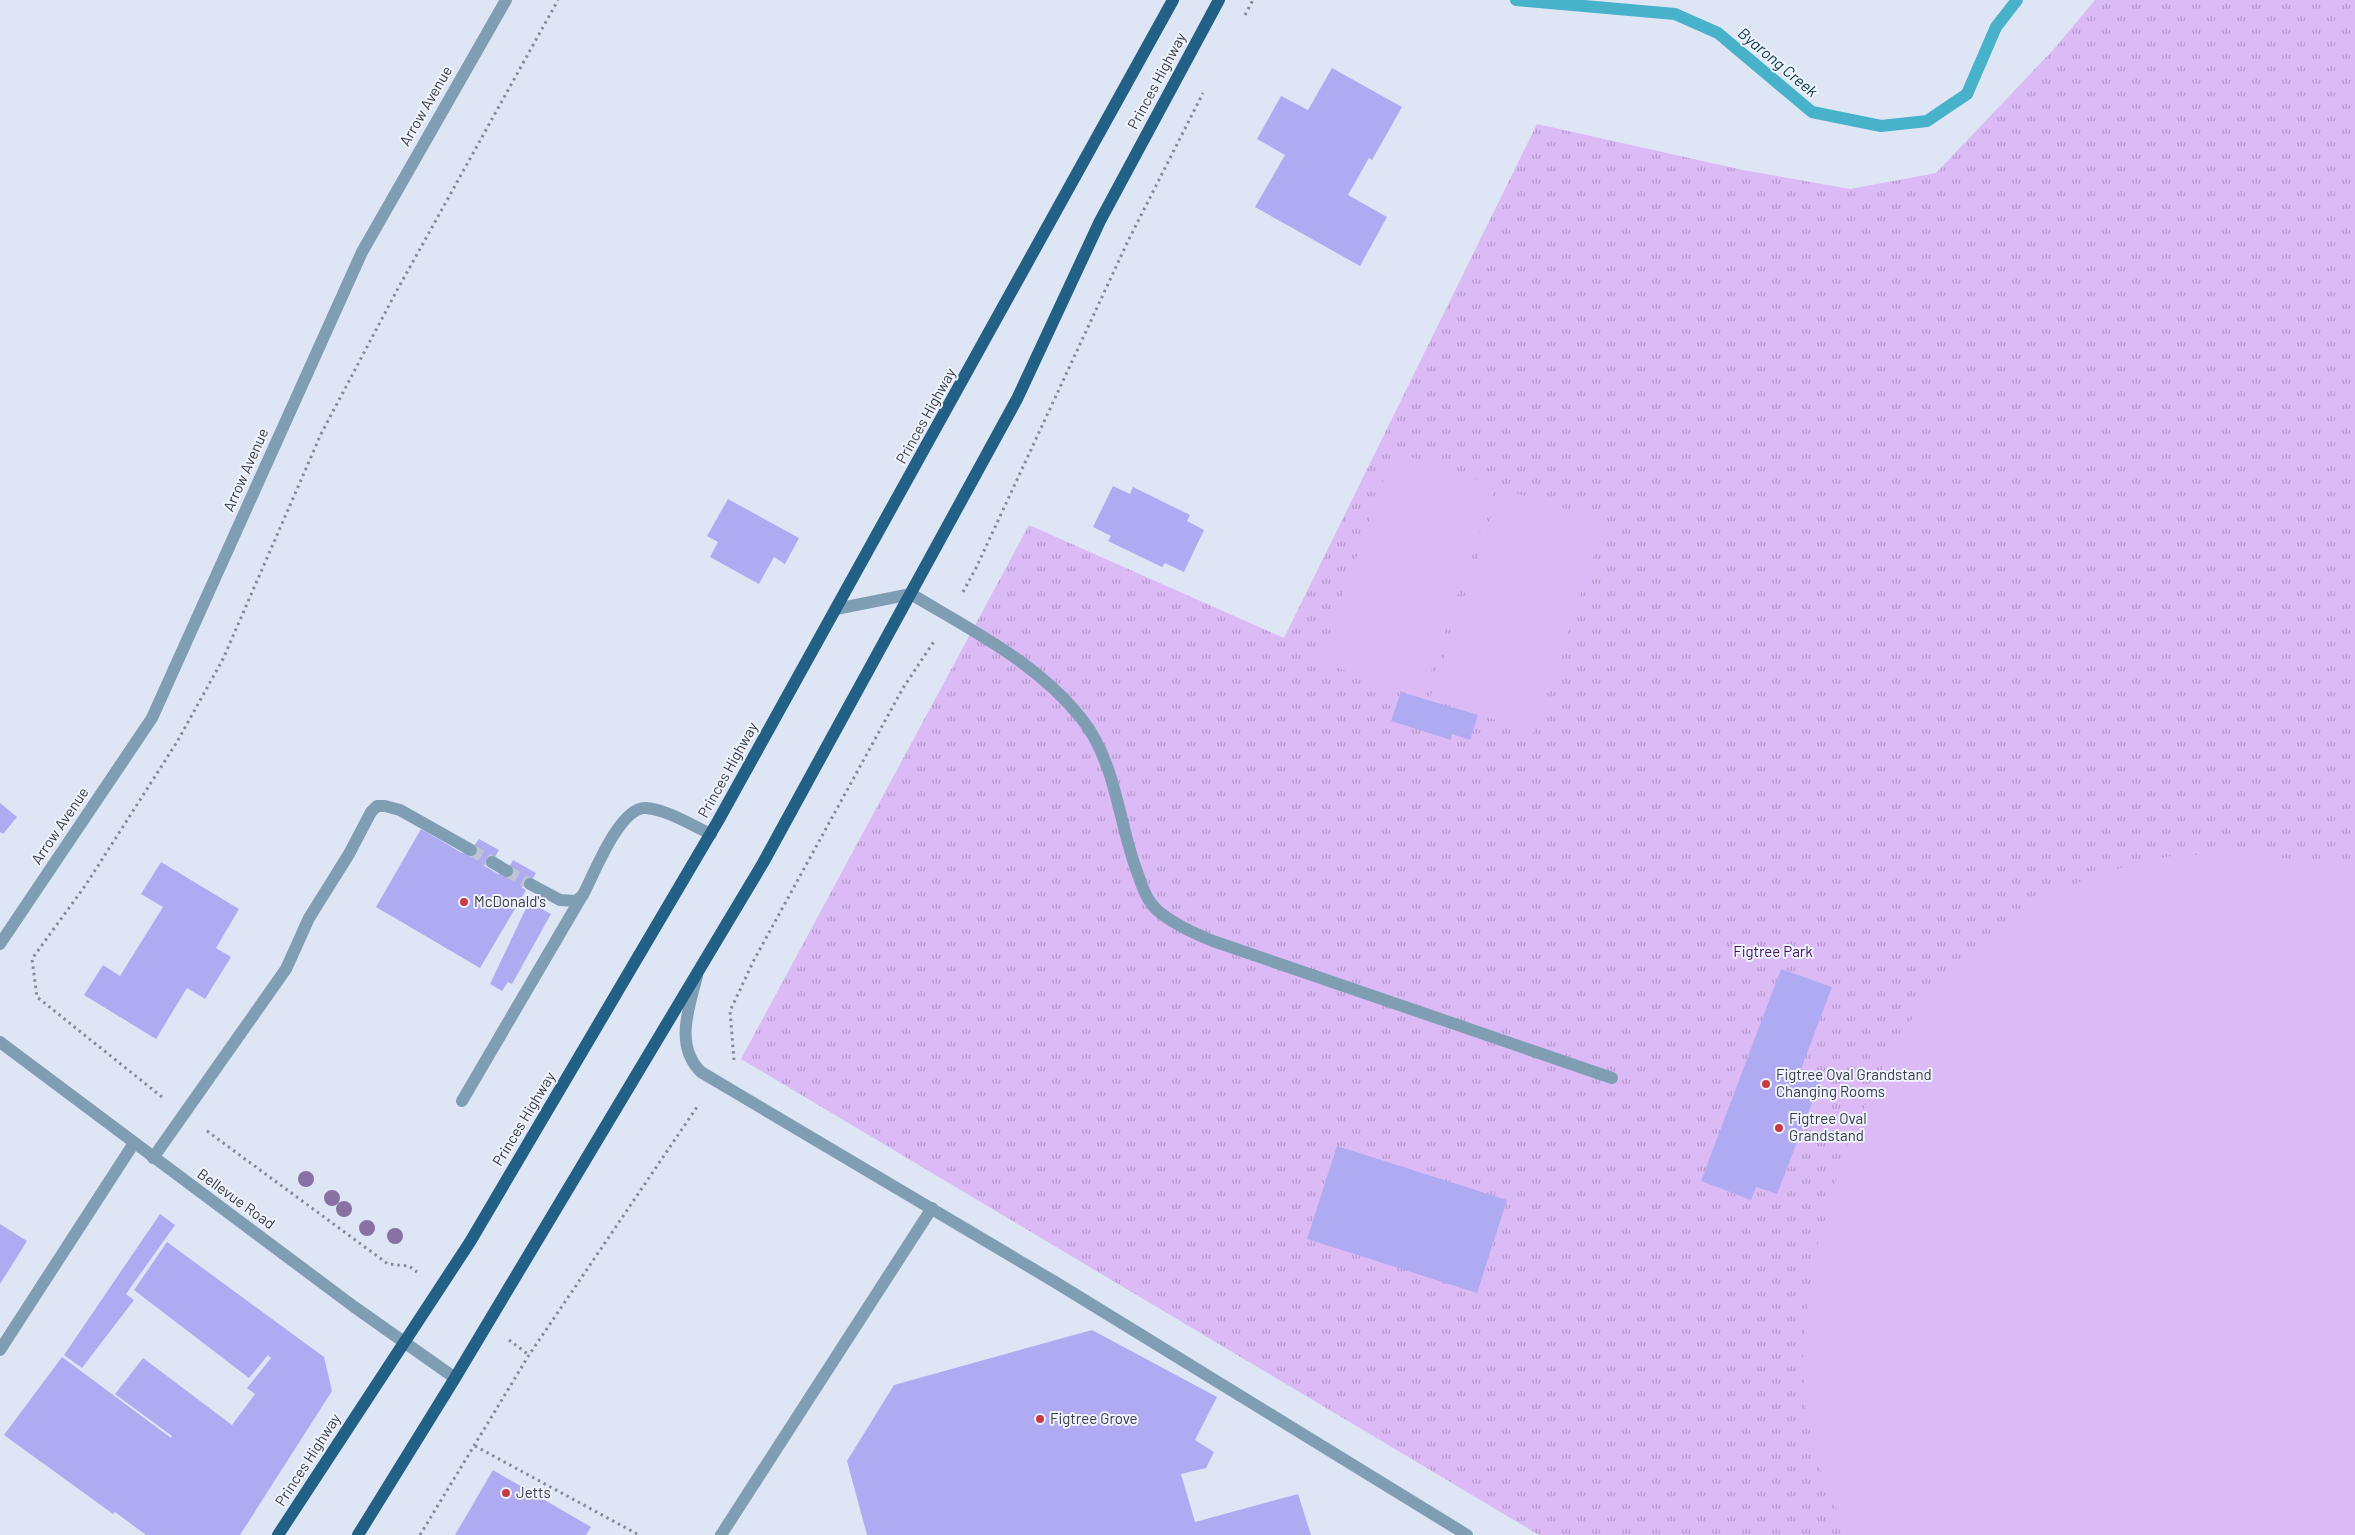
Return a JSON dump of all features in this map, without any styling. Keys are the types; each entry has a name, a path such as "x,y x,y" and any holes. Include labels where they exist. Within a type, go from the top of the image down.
{"main road":[{"name":"Princes Highway","path":"278,1535 470,1242 710,834 1173,0"},
{"name":"Princes Highway","path":"358,1535 456,1378 763,863 1017,398 1100,221 1219,0"}],"street":[{"name":"Arrow Avenue","path":"0,944 152,718 362,252 506,0"},
{"path":"836,609 911,594 1019,659 1052,686 1082,719 1102,751 1126,839 1144,892 1156,909 1174,922 1213,941 1612,1078"},
{"path":"153,1158 286,969 309,918 349,854 371,812 377,806 400,810 471,850"},
{"path":"462,1101 583,895 620,824 636,810 644,808 656,810 710,834"},
{"path":"492,862 507,871"},
{"path":"530,884 567,902 576,901 583,895"},
{"path":"697,975 686,1019 686,1050 694,1066 714,1081 932,1208 1466,1535"},
{"name":"Bellevue Road","path":"0,1042 153,1158 404,1343 456,1378"},
{"path":"0,1350 134,1143"},
{"path":"721,1535 932,1208"}],"path":[{"path":"409,1266 388,1264 184,1114 37,997 32,959 98,867 177,742 223,659 321,434 395,294 558,0"},
{"path":"1241,24 1253,0"},
{"path":"420,1535 529,1355 714,1081 735,1058 730,1011 754,960 903,688 949,616 976,568 1128,241 1204,91"},
{"path":"475,1446 639,1535"}],"green space":[{"name":"Figtree Park","path":"2095,0 2355,0 2355,1535 1539,1535 741,1059 1029,525 1284,638 1537,124 1743,170 1850,189 1936,173 2054,49"},
{"path":"1393,451 1496,486 1422,697 1320,662"},
{"path":"1501,488 1605,522 1534,733 1430,698"},
{"path":"2250,853 2355,869 2355,1535 1847,1535 1814,1453 1804,1396 1803,1356 1805,1321 1815,1254 1844,1153 1890,1051 1922,1004 1955,966 2032,903 2098,874 2171,856"}],"building":[{"path":"1332,68 1402,107 1372,160 1369,158 1348,195 1387,217 1360,266 1255,207 1285,155 1257,139 1281,96 1308,110"},
{"path":"1113,486 1130,494 1133,487 1190,515 1187,521 1204,530 1184,572 1165,563 1162,567 1108,541 1111,536 1093,527"},
{"path":"728,499 799,538 785,564 774,557 759,584 710,557 718,542 707,536"},
{"path":"1401,692 1478,715 1470,740 1452,734 1451,740 1391,721"},
{"path":"0,803 17,817 3,834 0,832"},
{"path":"421,829 462,853 471,850 479,839 499,850 492,862 483,865 498,874 507,871 513,860 536,873 530,884 521,887 526,890 480,968 376,907"},
{"path":"161,862 239,909 216,948 231,957 205,999 187,988 156,1039 84,995 103,965 120,976 163,907 141,894"},
{"path":"529,902 551,914 512,984 508,982 502,991 490,984"},
{"name":"Figtree Oval Grandstand Changing Rooms","path":"1781,969 1832,987 1801,1069 1822,1077 1777,1194 1756,1187 1751,1200 1701,1181"},
{"path":"1337,1146 1507,1200 1477,1293 1307,1239"},
{"path":"160,1214 175,1225 126,1294 134,1300 82,1368 64,1355"},
{"path":"0,1224 27,1241 0,1284"},
{"path":"167,1242 324,1357 332,1391 240,1535 146,1535 115,1512 113,1514 4,1435 62,1357 171,1438 172,1436 115,1394 143,1358 232,1425 255,1394 247,1388 271,1358 268,1355 249,1378 134,1290"},
{"name":"Figtree Grove","path":"1092,1330 1217,1397 1195,1440 1214,1452 1206,1468 1181,1474 1195,1522 1298,1494 1311,1535 867,1535 847,1461 894,1385"},
{"name":"Jetts","path":"493,1470 591,1527 586,1535 455,1535"}],"waterway":[{"name":"Byarong Creek","path":"1516,0 1675,14 1718,33 1812,112 1881,126 1927,121 1967,94 1996,27 2017,0"}],"tunnel":[{"path":"471,850 492,862"},
{"path":"507,871 530,884"}],"place":[{"name":"McDonald's","path":"464,902"},
{"name":"Figtree Oval Grandstand Changing Rooms","path":"1766,1084"},
{"name":"Figtree Oval Grandstand","path":"1779,1128"},
{"name":"Figtree Grove","path":"1040,1419"},
{"name":"Jetts","path":"506,1493"}]}
